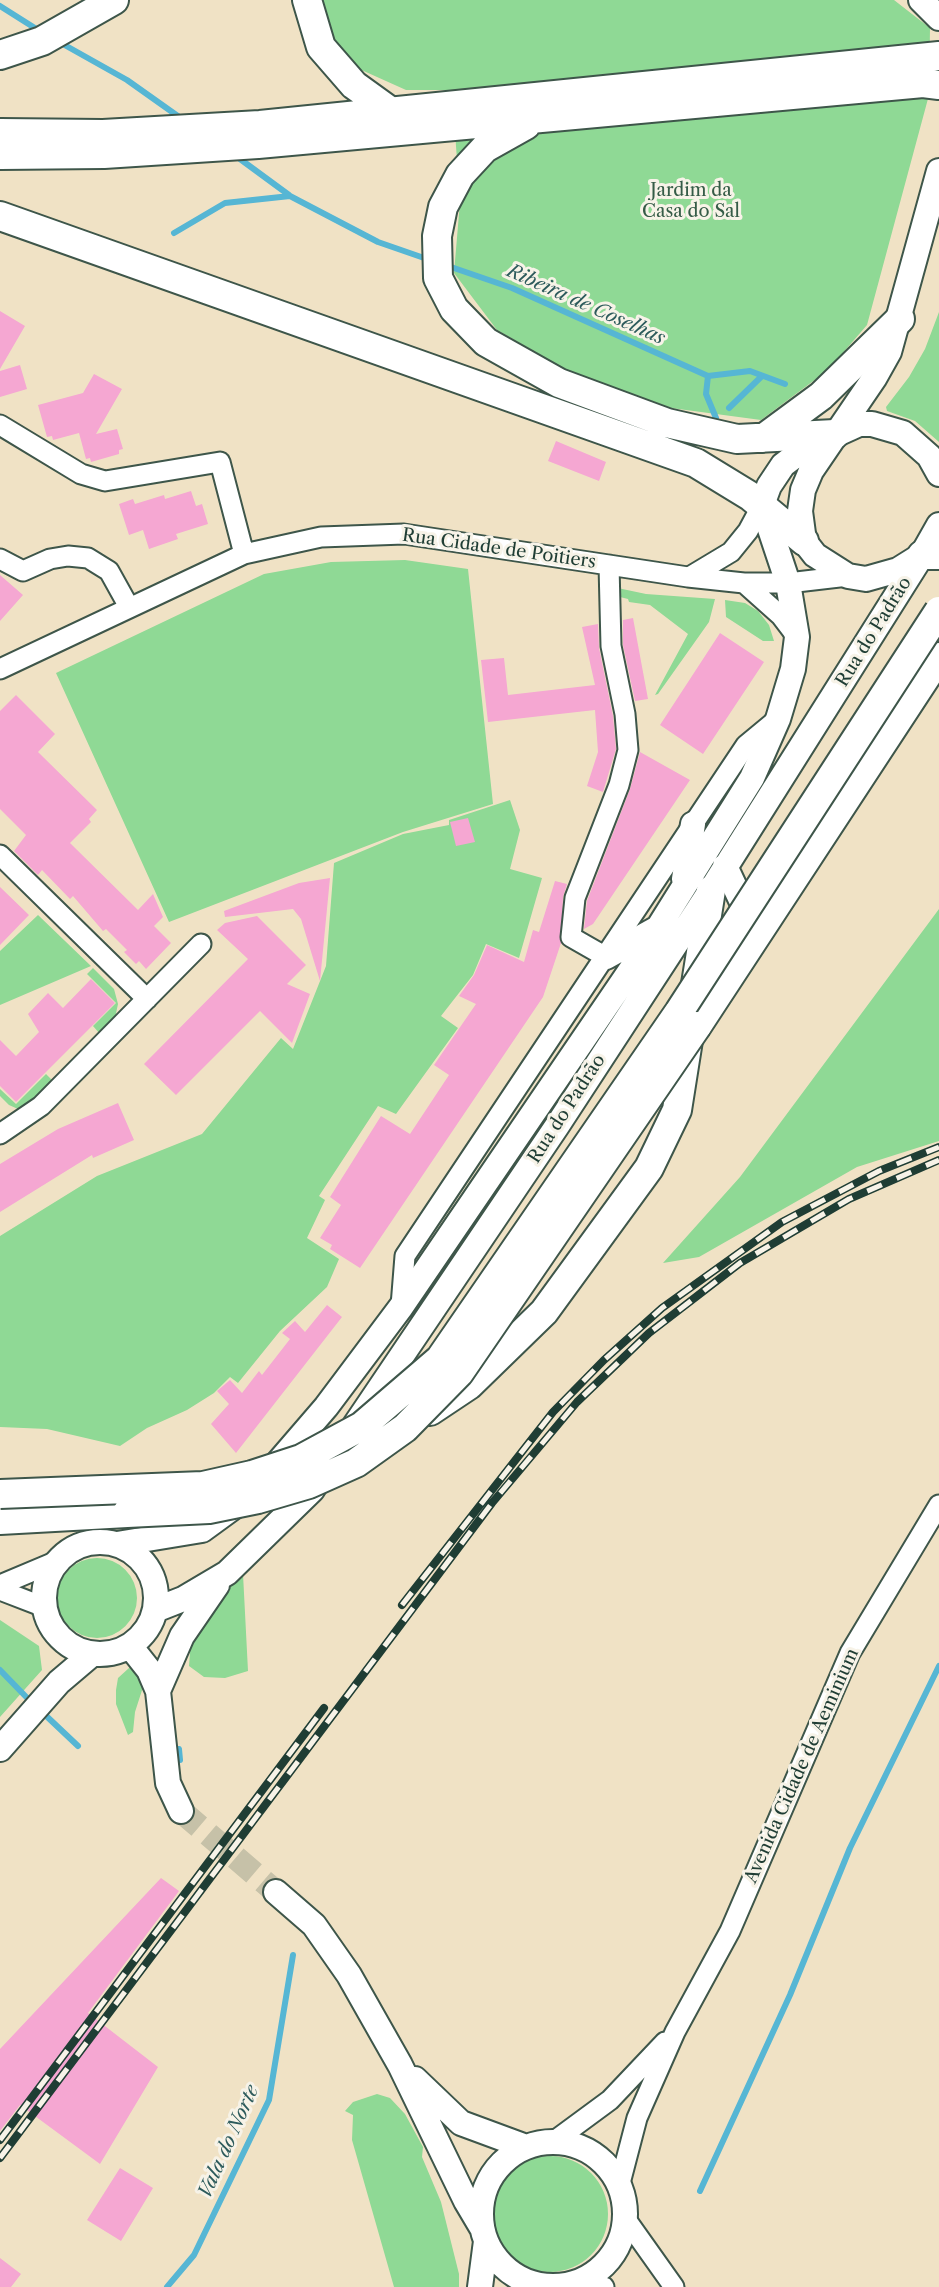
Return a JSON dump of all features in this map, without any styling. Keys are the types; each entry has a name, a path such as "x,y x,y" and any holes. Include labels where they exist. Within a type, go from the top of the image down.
{"highway":[{"path":"0,54 42,41 114,0"},
{"path":"307,0 321,47 354,86 390,111"},
{"path":"0,155 104,154 258,144 422,119 939,55"},
{"path":"0,133 129,132 260,125 390,111 422,119 552,118 923,82 939,85"},
{"path":"552,118 517,128 485,148 460,174 443,207 437,236 438,278 454,309 486,342 559,383 667,424 737,439 762,440 835,434"},
{"path":"0,216 696,463 727,480 762,505 804,541"},
{"path":"762,440 821,396 900,319"},
{"path":"0,1494 203,1486 252,1475 301,1458 362,1426 440,1359 679,1012 939,611"},
{"path":"405,1427 459,1373 697,1026 939,657"},
{"path":"0,1520 209,1509 258,1499 309,1484 356,1463 469,1385 544,1312 649,1168 677,1110 718,878"}],"main road":[{"path":"920,0 939,18"},
{"path":"930,555 882,576 866,579 848,576 825,564 804,541 800,511 803,490 811,471 876,377 900,319 939,171"},
{"path":"762,505 769,486 783,466 804,449 859,424 872,424 903,433 929,456 939,474"},
{"name":"Rua do Padrão","path":"117,1544 201,1530 229,1513 280,1462 401,1307 683,890 752,778 778,719 793,669 797,636 788,583 762,505"},
{"name":"Rua do Padrão","path":"153,1616 227,1573 312,1490 557,1126 930,555 939,525"},
{"path":"683,890 693,824"},
{"path":"718,878 748,915"},
{"path":"606,957 659,927"},
{"path":"153,1616 130,1646 117,1653 92,1654 66,1642 50,1622 44,1607 48,1575 57,1561 84,1543 117,1544 132,1551 145,1562 155,1586 153,1616 163,1681 168,1783 181,1811"},
{"path":"163,1681 196,1611 227,1573"},
{"path":"55,1687 66,1642"},
{"path":"130,1646 149,1670 163,1681"},
{"path":"0,1749 55,1687 92,1654"},
{"path":"276,1892 306,1917 336,1955 400,2065 466,2201 484,2234 495,2256 513,2273 536,2284 593,2284 612,2256 623,2231 625,2218 619,2186 611,2172 585,2150 553,2142 526,2147 499,2166 484,2195 484,2234 480,2287"},
{"path":"400,2065 461,2123 526,2147"}],"street":[{"path":"0,425 81,474 106,481 220,462 244,554"},
{"path":"688,577 731,552 748,531 762,505"},
{"name":"Rua Cidade de Poitiers","path":"2,665 244,554 321,537 404,534 744,583 788,583 848,576"},
{"path":"0,559 23,571 50,559 68,556 88,558 109,571 129,607"},
{"path":"606,957 572,937 575,898 620,785 628,750 625,714 611,646 609,565"},
{"path":"744,583 781,616 797,636"},
{"path":"401,1307 405,1256 746,745 778,719"},
{"path":"0,855 147,999"},
{"path":"3,1127 40,1106 201,944"},
{"name":"Avenida Cidade de Aeminium","path":"619,2186 636,2118 675,2032 730,1931 850,1653 939,1505"},
{"path":"0,1585 57,1561"},
{"path":"0,1590 44,1607"},
{"name":"Avenida Cidade de Aeminium","path":"553,2142 610,2100 675,2032"},
{"path":"625,2218 674,2287"}],"green space":[{"name":"Jardim da Casa do Sal","path":"321,0 894,0 930,28 929,95 867,325 828,370 761,420 671,408 565,369 497,330 454,273 460,202 452,90 406,90 357,68 328,35"},
{"path":"939,312 939,442 915,421 887,411 886,407 909,377 925,349"},
{"path":"405,560 468,569 493,804 403,832 169,922 56,673 264,574 331,562"},
{"path":"613,587 646,594 715,599 709,622 658,694 655,695 688,634 650,605 629,602 628,599 612,595"},
{"path":"725,600 745,603 758,611 769,625 774,641 763,641 726,617"},
{"path":"510,800 520,830 510,869 542,878 519,958 486,944 473,975 441,1016 458,1028 396,1114 378,1106 319,1196 325,1200 307,1238 339,1259 327,1287 280,1331 238,1383 230,1377 214,1393 187,1410 147,1428 120,1446 47,1429 0,1427 0,1236 97,1176 202,1134 281,1038 293,1049 326,966 334,863 403,834 449,825 449,820"},
{"path":"939,909 939,1141 857,1167 699,1257 663,1263 740,1177"},
{"path":"38,915 91,966 0,1005 0,951"},
{"path":"93,968 114,989 118,1004 115,1018 100,1034 93,1026 116,1003 87,974"},
{"path":"46,1074 53,1081 25,1106 18,1109 0,1096 0,1089 16,1104"},
{"path":"89,1558 105,1558 126,1569 137,1590 137,1606 126,1627 105,1638 89,1638 75,1632 63,1620 57,1606 57,1590 63,1576 75,1564"},
{"path":"243,1574 248,1671 225,1678 204,1677 189,1666 190,1653 186,1650 203,1614"},
{"path":"0,1620 39,1646 42,1670 0,1717"},
{"path":"129,1668 137,1669 144,1684 135,1712 133,1732 128,1735 116,1704 116,1690 118,1678"},
{"path":"377,2094 390,2098 405,2114 423,2147 422,2157 441,2202 459,2274 459,2287 394,2287 352,2140 353,2115 345,2111 353,2102"},
{"path":"550,2156 572,2160 591,2173 604,2192 608,2214 604,2236 591,2255 572,2268 550,2272 528,2268 509,2255 496,2236 492,2214 496,2192 509,2173 528,2160"}],"building":[{"path":"0,311 25,326 0,369"},
{"path":"20,365 27,389 0,397 0,371"},
{"path":"94,374 122,389 96,434 117,429 123,449 119,450 119,454 91,462 90,458 86,459 79,433 53,440 52,436 47,437 38,405 83,393"},
{"path":"556,441 606,462 599,481 548,461"},
{"path":"191,491 196,506 202,504 208,524 176,534 178,539 149,549 143,530 129,535 119,504 133,499 135,504 164,495 165,499"},
{"path":"0,575 23,595 0,621"},
{"path":"633,618 648,699 635,701 623,645 623,620"},
{"path":"598,624 599,648 613,716 616,749 603,792 587,786 598,752 595,710 488,722 481,660 504,658 508,695 595,685 582,627"},
{"path":"720,633 764,662 703,754 660,725"},
{"path":"16,695 55,734 38,752 97,810 89,819 91,822 70,843 138,910 153,894 163,917 154,926 171,943 146,969 139,961 136,964 124,952 127,950 106,929 103,931 73,896 70,899 42,870 38,875 14,851 26,835 0,809 0,711"},
{"path":"640,752 690,780 593,924 584,929 587,901 630,789"},
{"path":"468,818 475,842 456,846 450,822"},
{"path":"330,878 320,981 301,919 293,909 225,917 224,911 299,883"},
{"path":"555,881 567,884 563,897 561,943 543,997 360,1268 330,1249 332,1245 320,1238 341,1205 330,1197 381,1116 410,1134 449,1075 434,1065 476,1004 459,996 474,975 487,945 524,962 533,930 539,932"},
{"path":"0,887 29,915 0,945"},
{"path":"257,916 306,965 287,984 310,994 292,1043 260,1011 176,1095 144,1064 248,959 217,930 225,923"},
{"path":"91,979 115,1003 16,1102 0,1086 0,1040 16,1056 39,1032 28,1014 48,993 63,1008"},
{"path":"118,1103 134,1140 93,1158 92,1155 0,1212 0,1164 58,1129"},
{"path":"327,1305 342,1317 236,1453 211,1424 229,1404 217,1391 230,1380 242,1393 259,1371 262,1375 290,1339 282,1333 295,1321 305,1332"},
{"path":"161,1878 179,1891 88,2013 158,2067 100,2164 20,2105 0,2131 0,2049"},
{"path":"120,2168 153,2188 121,2241 87,2220"},
{"path":"0,2258 21,2274 11,2287 0,2287"}],"waterway":[{"name":"Ribeira de Coselhas","path":"0,6 38,30"},
{"path":"61,43 127,80 182,119"},
{"path":"240,159 289,195"},
{"path":"174,233 225,203 290,196 378,242 427,259"},
{"name":"Ribeira de Coselhas","path":"451,267 512,288 708,376"},
{"path":"716,418 706,394 708,376 750,371 785,384"},
{"path":"729,408 762,376"},
{"path":"700,2191 790,1995 850,1848 939,1666"},
{"path":"0,1670 33,1704"},
{"path":"41,1711 78,1746"},
{"path":"175,1750 179,1749 180,1760"},
{"name":"Vala do Norte","path":"167,2287 194,2255 269,2100 293,1955"}],"tunnel":[{"path":"181,1811 276,1892"}],"railway":[{"path":"402,1605 553,1412 604,1360 662,1308 782,1222 879,1171 939,1147"},
{"path":"0,2158 492,1503 577,1402 649,1333 740,1263 849,1199 939,1160"},
{"path":"0,2140 324,1708"}]}
